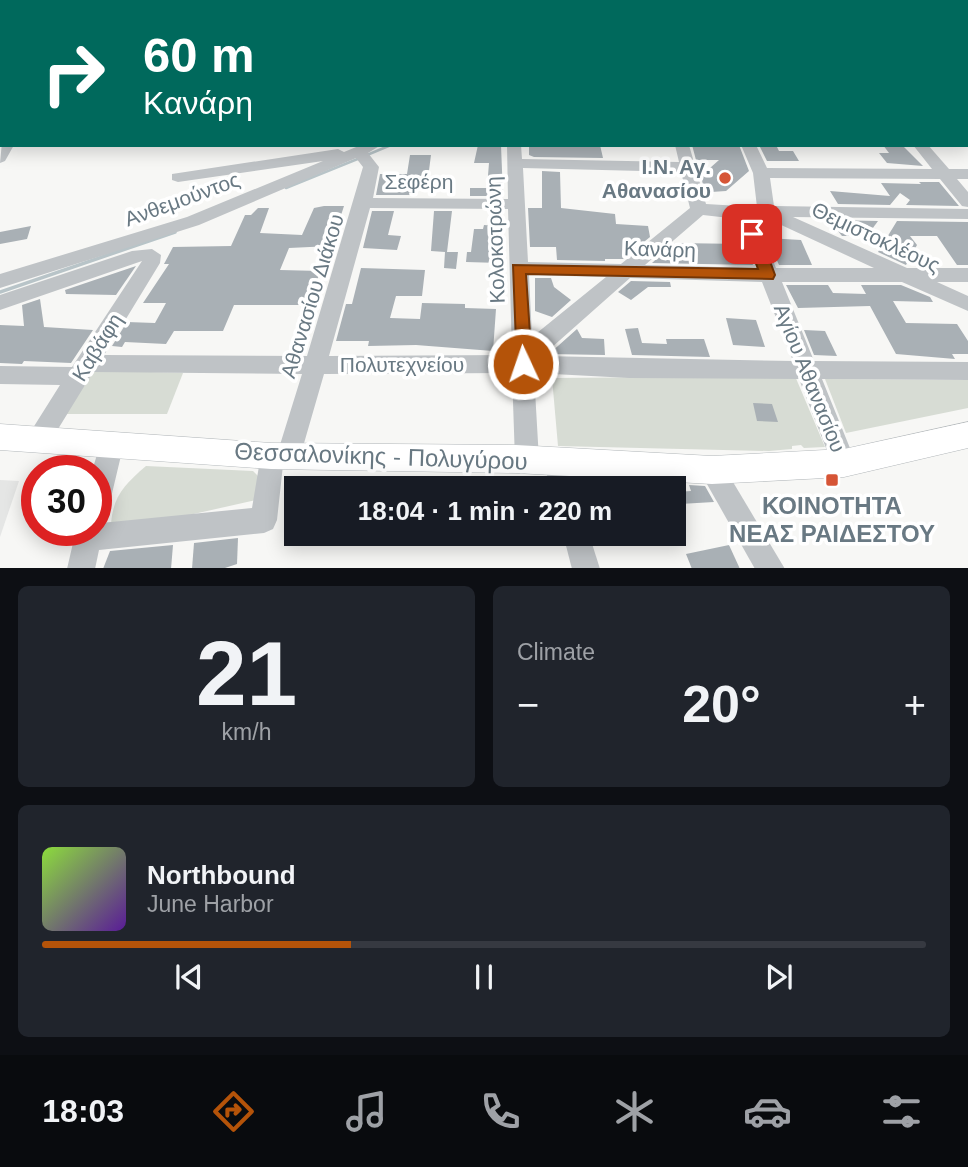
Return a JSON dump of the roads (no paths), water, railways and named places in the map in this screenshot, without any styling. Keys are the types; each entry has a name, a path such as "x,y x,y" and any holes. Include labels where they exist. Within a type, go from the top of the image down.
{"main road":[{"name":"Θεσσαλονίκης - Πολυγύρου","path":"0,437 280,456 549,470 712,470 844,463 968,435"}],"street":[{"path":"683,147 699,209"},
{"name":"Αγίου Αθανασίου","path":"749,147 761,173 755,212 768,275 844,463"},
{"path":"922,147 968,202"},
{"path":"178,177 367,148"},
{"name":"Αθανασίου Διάκου","path":"112,532 264,520 280,456 315,364 363,203 371,167 367,148"},
{"name":"Ανθεμούντος","path":"0,281 205,216 367,148"},
{"path":"514,154 688,167"},
{"name":"Κολοκοτρώνη","path":"514,154 523,364 549,470"},
{"path":"761,173 968,174"},
{"name":"Σεφέρη","path":"363,203 516,204"},
{"path":"523,364 541,342 699,209 968,214"},
{"name":"Θεμιστοκλέους","path":"755,212 908,275 968,304"},
{"name":"Ανθεμούντος","path":"0,303 138,256 152,255"},
{"name":"Καβάφη","path":"38,439 151,263 152,255"},
{"name":"Κανάρη","path":"518,268 768,275 968,275"},
{"name":"Πολυτεχνείου","path":"0,375 193,366 315,364 523,364 629,369 968,371"},
{"path":"109,455 112,443"},
{"path":"712,470 770,568"},
{"path":"81,568 86,546"},
{"path":"579,546 586,568"}],"waterway":[{"path":"367,155 386,147"},
{"path":"286,188 360,158"},
{"path":"0,292 175,232"}],"place":[{"name":"Ι.Ν. Αγ. Αθανασίου","path":"725,178"},
{"name":"ΚΟΙΝΟΤΗΤΑ ΝΕΑΣ ΡΑΙΔΕΣΤΟΥ","path":"832,480"}]}
